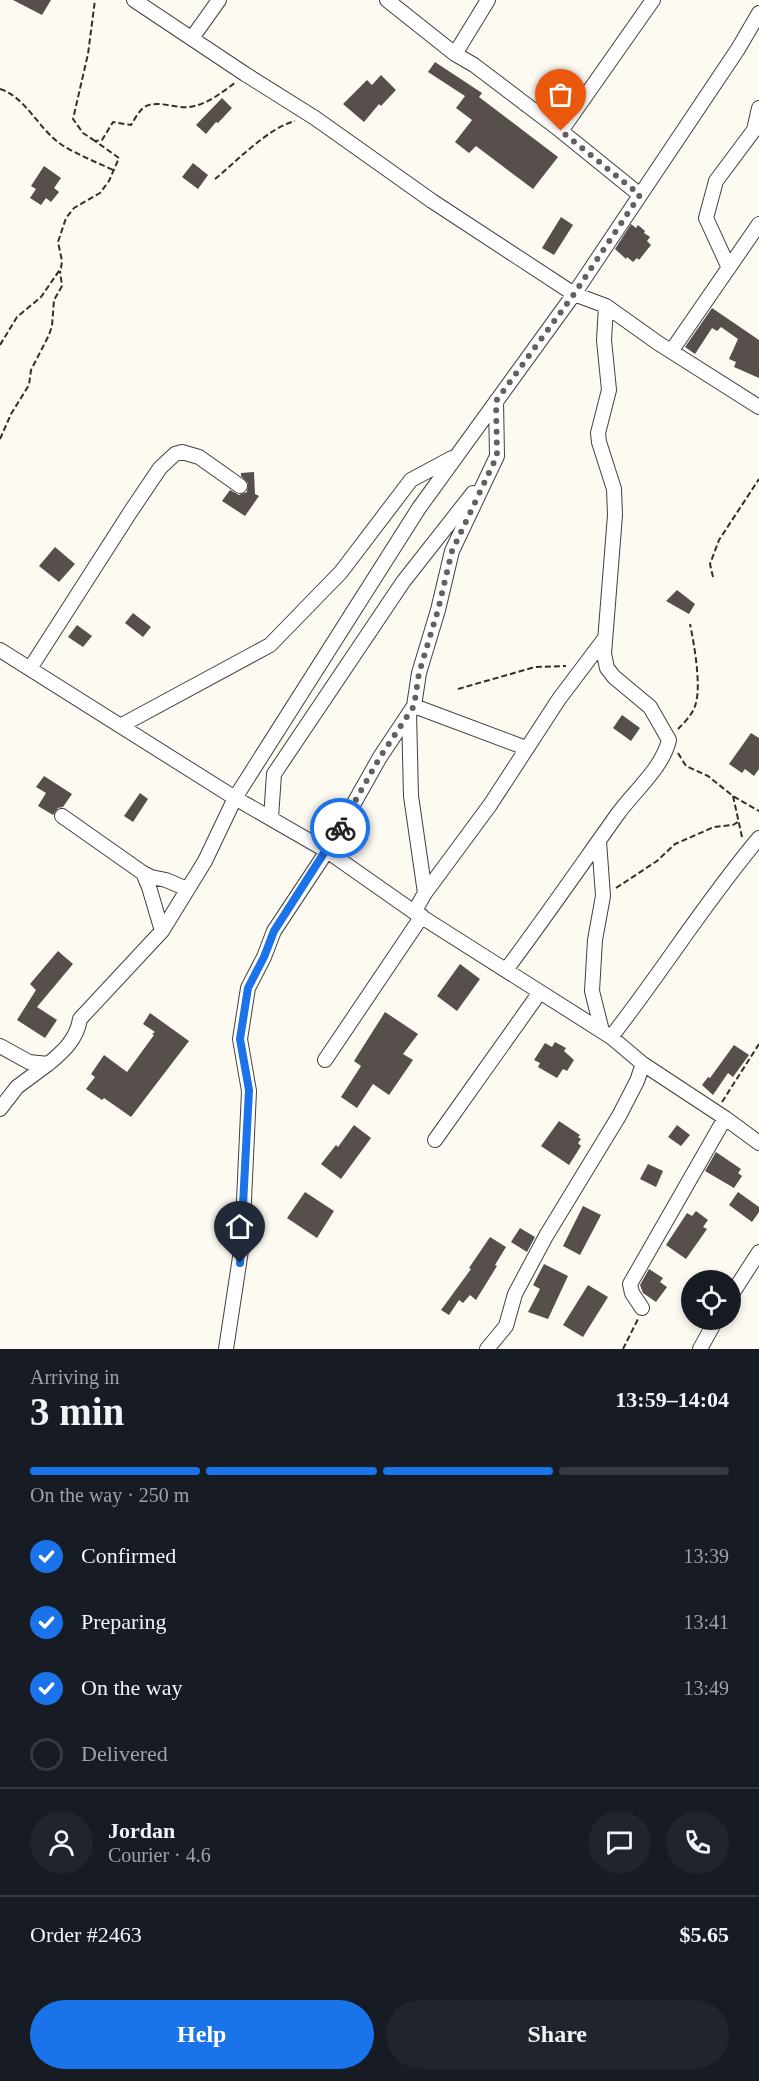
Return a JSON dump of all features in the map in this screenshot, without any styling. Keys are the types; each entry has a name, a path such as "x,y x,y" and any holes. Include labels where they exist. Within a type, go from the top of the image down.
{"street":[{"path":"134,0 315,118 432,201 574,294 606,306 658,343 759,407"},
{"path":"192,38 219,0"},
{"path":"387,0 455,54 474,65 561,131 640,195"},
{"path":"455,54 488,0"},
{"path":"561,131 653,0"},
{"path":"0,1109 17,1087 62,1054 78,1031 81,1019 162,931 205,861 235,798 419,508 574,294 738,49 759,13"},
{"path":"729,268 706,218 716,182 754,130 759,108"},
{"path":"672,350 759,224"},
{"path":"506,970 558,901 617,814 662,759 669,740 650,707 614,677 607,668 604,654 615,515 614,489 598,433 609,390 604,340 606,306"},
{"path":"425,893 411,796 412,710 419,673 438,610 452,551 497,456 496,401"},
{"path":"31,667 137,502 160,468 175,454 182,452 199,457 240,486"},
{"path":"122,725 270,645 341,572 411,480 457,456"},
{"path":"271,818 274,774 403,582 490,472"},
{"path":"325,1060 418,914 425,893 490,805 559,699 606,637"},
{"path":"0,650 31,667 235,798 327,851 418,914 606,1034 643,1064 759,1143"},
{"path":"412,710 526,748"},
{"path":"226,1349 242,1245 249,1090 240,1039 248,988 274,931 327,851 380,757 412,710"},
{"path":"62,816 143,873 187,889"},
{"path":"606,1034 646,992 656,973 759,838"},
{"path":"598,841 603,896 595,940 592,991 606,1034"},
{"path":"143,873 162,931"},
{"path":"435,1140 540,992"},
{"path":"0,1046 29,1062 48,1064"},
{"path":"486,1349 506,1326 515,1294 546,1236 619,1116 643,1064"},
{"path":"642,1308 632,1293 630,1284 720,1115"},
{"path":"741,1280 759,1252"},
{"path":"700,1349 710,1330"}],"path":[{"path":"0,440 18,401 29,385 31,370 52,326 54,300 62,288 60,271 62,261 58,242 66,218 74,208 100,193 109,181 119,158 83,133 76,126 74,119 88,54 95,0"},
{"path":"95,141 102,140 113,122 131,125 146,106 192,107 224,91 245,74"},
{"path":"0,89 9,93 61,144 113,170"},
{"path":"215,179 266,137 286,124 315,118"},
{"path":"0,345 17,317 41,297 60,271"},
{"path":"713,577 710,564 719,540 759,479"},
{"path":"690,624 696,650 696,705 669,740 686,766 708,776 733,796 759,811"},
{"path":"459,689 535,667 585,666"},
{"path":"733,796 747,852"},
{"path":"603,896 657,861 675,844 714,827 733,825 738,822"},
{"path":"720,1115 759,1044"},
{"path":"623,1349 642,1308"}],"building":[{"path":"13,0 51,0 42,15"},
{"path":"435,62 482,93 479,97 558,157 533,189 476,146 469,153 455,142 472,120 456,108 465,96 428,72"},
{"path":"381,75 396,90 381,106 379,104 364,122 343,104 367,80 372,85"},
{"path":"222,98 232,108 206,134 196,125"},
{"path":"193,163 208,175 198,189 182,177"},
{"path":"44,166 61,178 54,188 59,192 51,202 46,198 41,205 30,198 36,189 31,186"},
{"path":"561,217 573,225 554,255 542,248"},
{"path":"631,224 636,228 638,225 645,231 644,233 650,237 647,241 651,245 639,260 637,258 633,262 615,249"},
{"path":"712,308 759,340 759,378 734,367 736,362 729,359 738,339 721,327 717,331 712,328 695,354 685,347"},
{"path":"254,472 255,494 259,496 245,516 222,501 230,490 239,495 247,492 248,483 241,473"},
{"path":"55,547 75,564 59,582 39,566"},
{"path":"677,590 695,604 689,614 666,601"},
{"path":"133,613 151,627 143,637 125,623"},
{"path":"77,625 92,636 83,647 68,637"},
{"path":"622,715 640,728 631,741 613,728"},
{"path":"751,733 759,738 759,769 754,776 745,769 742,773 729,764"},
{"path":"44,776 72,794 63,807 58,808 53,815 38,806 46,793 36,787"},
{"path":"140,793 148,799 133,822 124,816"},
{"path":"58,951 73,964 37,1007 57,1020 45,1038 17,1020 36,990 30,984"},
{"path":"460,964 480,979 457,1011 437,996"},
{"path":"385,1012 418,1034 403,1054 413,1060 389,1095 373,1084 357,1108 341,1097 361,1066 354,1061"},
{"path":"150,1013 189,1041 131,1117 104,1098 102,1100 86,1089 95,1077 91,1074 104,1055 127,1072 154,1035 152,1034 155,1032 143,1024"},
{"path":"555,1042 566,1048 564,1051 574,1060 567,1071 563,1069 557,1078 538,1067 540,1063 534,1060 545,1043 552,1047"},
{"path":"734,1045 749,1055 733,1077 728,1073 713,1095 702,1085 708,1077 710,1078"},
{"path":"559,1121 580,1135 578,1137 581,1139 578,1143 581,1146 569,1165 541,1146"},
{"path":"354,1125 371,1138 341,1179 321,1164 336,1145 338,1147"},
{"path":"677,1125 690,1135 681,1146 668,1137"},
{"path":"716,1152 741,1169 738,1173 742,1176 734,1188 705,1171"},
{"path":"648,1164 663,1171 656,1187 640,1179"},
{"path":"305,1192 334,1211 317,1238 287,1218"},
{"path":"738,1192 759,1207 759,1212 752,1222 729,1205"},
{"path":"583,1206 601,1215 580,1255 563,1246"},
{"path":"696,1211 708,1220 703,1227 707,1229 686,1259 666,1245 687,1213 692,1216"},
{"path":"520,1228 535,1237 527,1252 511,1242"},
{"path":"490,1237 506,1247 495,1265 497,1266 476,1300 470,1295 463,1303 459,1300 449,1315 441,1310 471,1269 469,1268"},
{"path":"544,1264 568,1276 548,1319 528,1312 540,1289 533,1285"},
{"path":"649,1269 663,1278 660,1282 667,1287 656,1302 643,1293 640,1285"},
{"path":"588,1285 608,1297 583,1337 563,1325"}],"way so far":[{"path":"340,828 380,757 414,706 419,673 438,610 452,551 497,456 496,401 574,294 640,195 561,131"}],"route":[{"path":"240,1263 249,1090 240,1039 248,988 274,931 340,828"}]}
